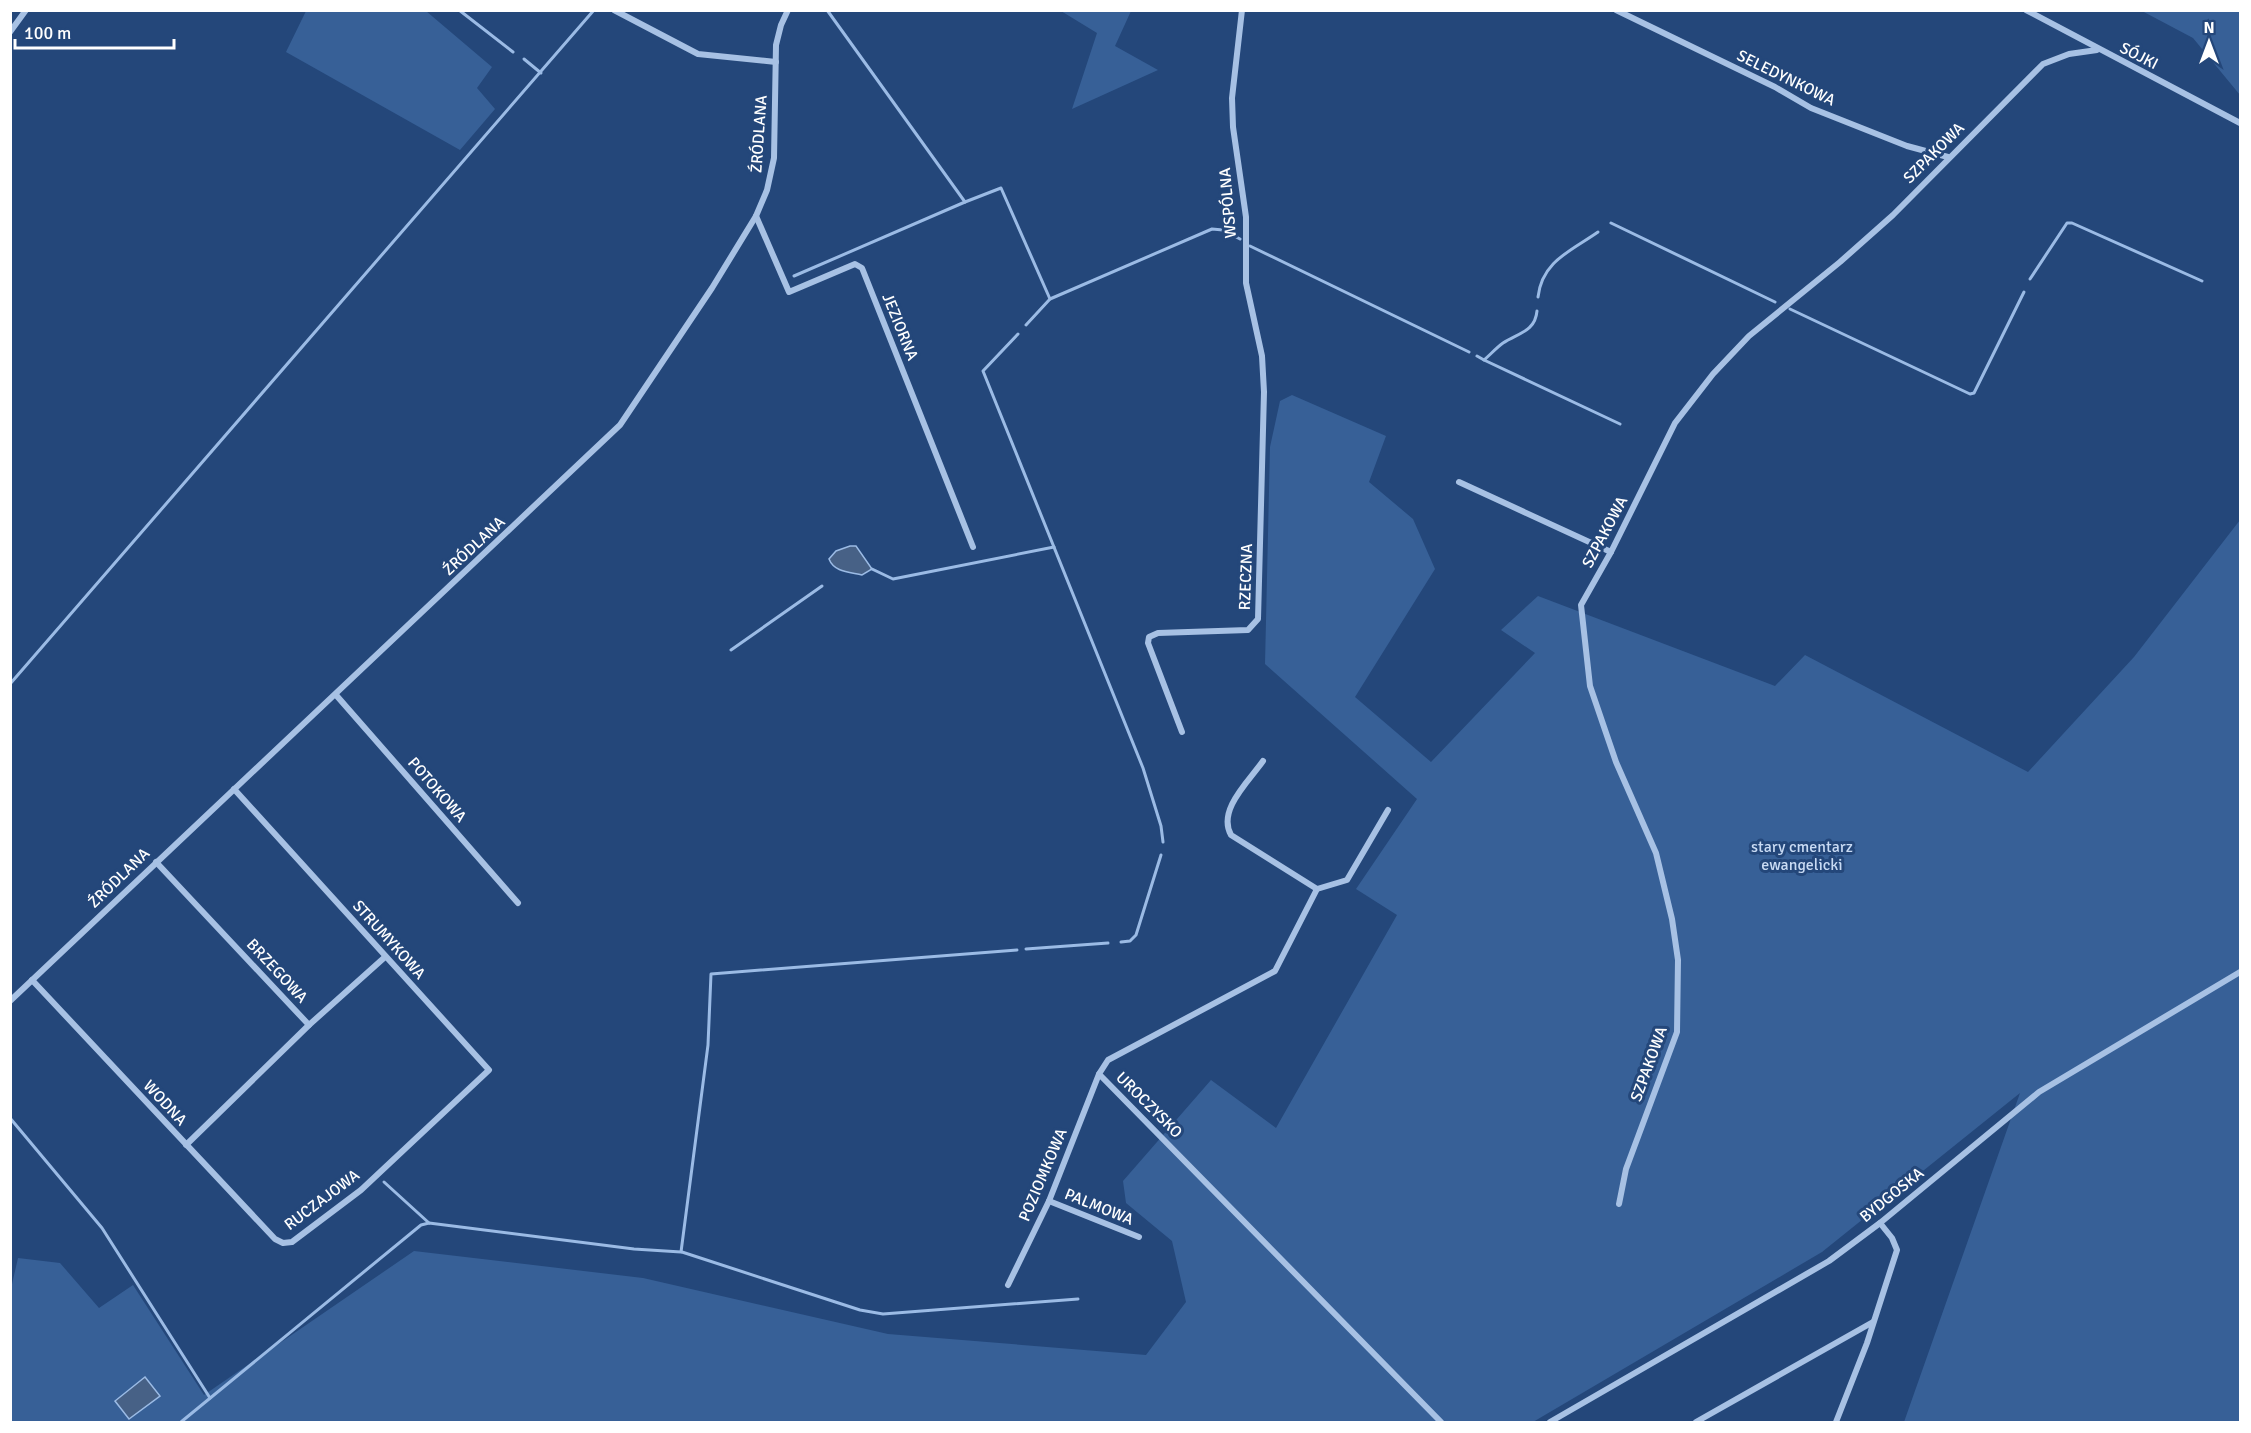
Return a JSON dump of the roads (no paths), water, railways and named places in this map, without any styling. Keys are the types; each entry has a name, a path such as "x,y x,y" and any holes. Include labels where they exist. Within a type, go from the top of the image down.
{"street":[{"path":"10,32 26,10"},
{"path":"614,10 699,54 776,62"},
{"name":"ŹRÓDLANA","path":"10,1001 620,425 691,321 756,216 767,190 773,165 778,33 789,10"},
{"name":"WSPÓLNA","path":"1242,10 1232,98 1233,127 1246,216 1246,283 1262,356 1264,392"},
{"name":"SELEDYNKOWA","path":"1616,10 1775,87 1811,108 1907,146 1948,157"},
{"name":"SÓJKI","path":"2026,10 2097,50 2241,123"},
{"name":"SZPAKOWA","path":"1619,1204 1626,1169 1677,1032 1678,980 1672,919 1656,853 1616,762 1590,686 1581,605 1611,552 1675,423 1713,374 1749,336 1840,262 1893,214 2043,64 2069,54 2097,50"},
{"name":"JEZIORNA","path":"756,216 789,291 855,264 862,268 973,547"},
{"name":"RZECZNA","path":"1182,732 1148,643 1149,637 1158,633 1248,630 1258,618 1264,392"},
{"path":"1459,482 1611,552"},
{"name":"POTOKOWA","path":"336,695 518,903"},
{"path":"1263,761 1227,811 1227,828 1231,835 1317,889 1347,880 1388,810"},
{"name":"STRUMYKOWA","path":"234,789 489,1070 451,1106"},
{"name":"BRZEGOWA","path":"156,862 309,1025 385,957"},
{"name":"UROCZYSKO","path":"1317,889 1275,971 1108,1059 1099,1074 1441,1422"},
{"name":"BYDGOSKA","path":"1550,1422 1829,1261 2039,1092 2241,972"},
{"name":"WODNA","path":"32,980 186,1145 309,1025"},
{"name":"POZIOMKOWA","path":"1008,1285 1048,1201 1099,1074"},
{"name":"RUCZAJOWA","path":"186,1145 276,1239 284,1243 292,1242 361,1190 451,1106"},
{"name":"PALMOWA","path":"1048,1201 1139,1237"},
{"path":"1836,1422 1874,1321 1897,1250 1892,1238 1880,1222"},
{"path":"1696,1422 1874,1321"}],"waterway":[{"path":"459,10 513,52"},
{"path":"10,684 594,10"},
{"path":"827,10 965,202 1001,188 1050,299"},
{"path":"524,59 541,73"},
{"path":"794,276 965,202"},
{"path":"1611,223 1775,302"},
{"path":"2030,279 2067,223 2072,223 2202,281"},
{"path":"1026,325 1050,299 1212,229 1223,230 1240,239"},
{"path":"1538,297 1545,274 1559,258 1598,232"},
{"path":"1250,246 1469,352"},
{"path":"1790,309 1970,394 1974,393 2024,292"},
{"path":"1477,356 1484,360 1503,343 1525,331 1533,323 1537,311"},
{"path":"1018,334 983,371 1143,768 1161,826 1163,842"},
{"path":"1484,360 1620,424"},
{"path":"872,569 893,579 1054,547"},
{"path":"731,650 822,586"},
{"path":"1121,942 1130,941 1136,935 1161,855"},
{"path":"1026,949 1108,943"},
{"path":"181,1422 421,1225 429,1223 634,1249 681,1252 708,1045 711,974 1017,950"},
{"path":"10,1118 102,1228 210,1398"},
{"path":"384,1182 429,1223"},
{"path":"682,1252 860,1310 883,1314 1078,1299"}],"park label":[{"name":"stary cmentarz ewangelicki","path":"1802,856"}]}
